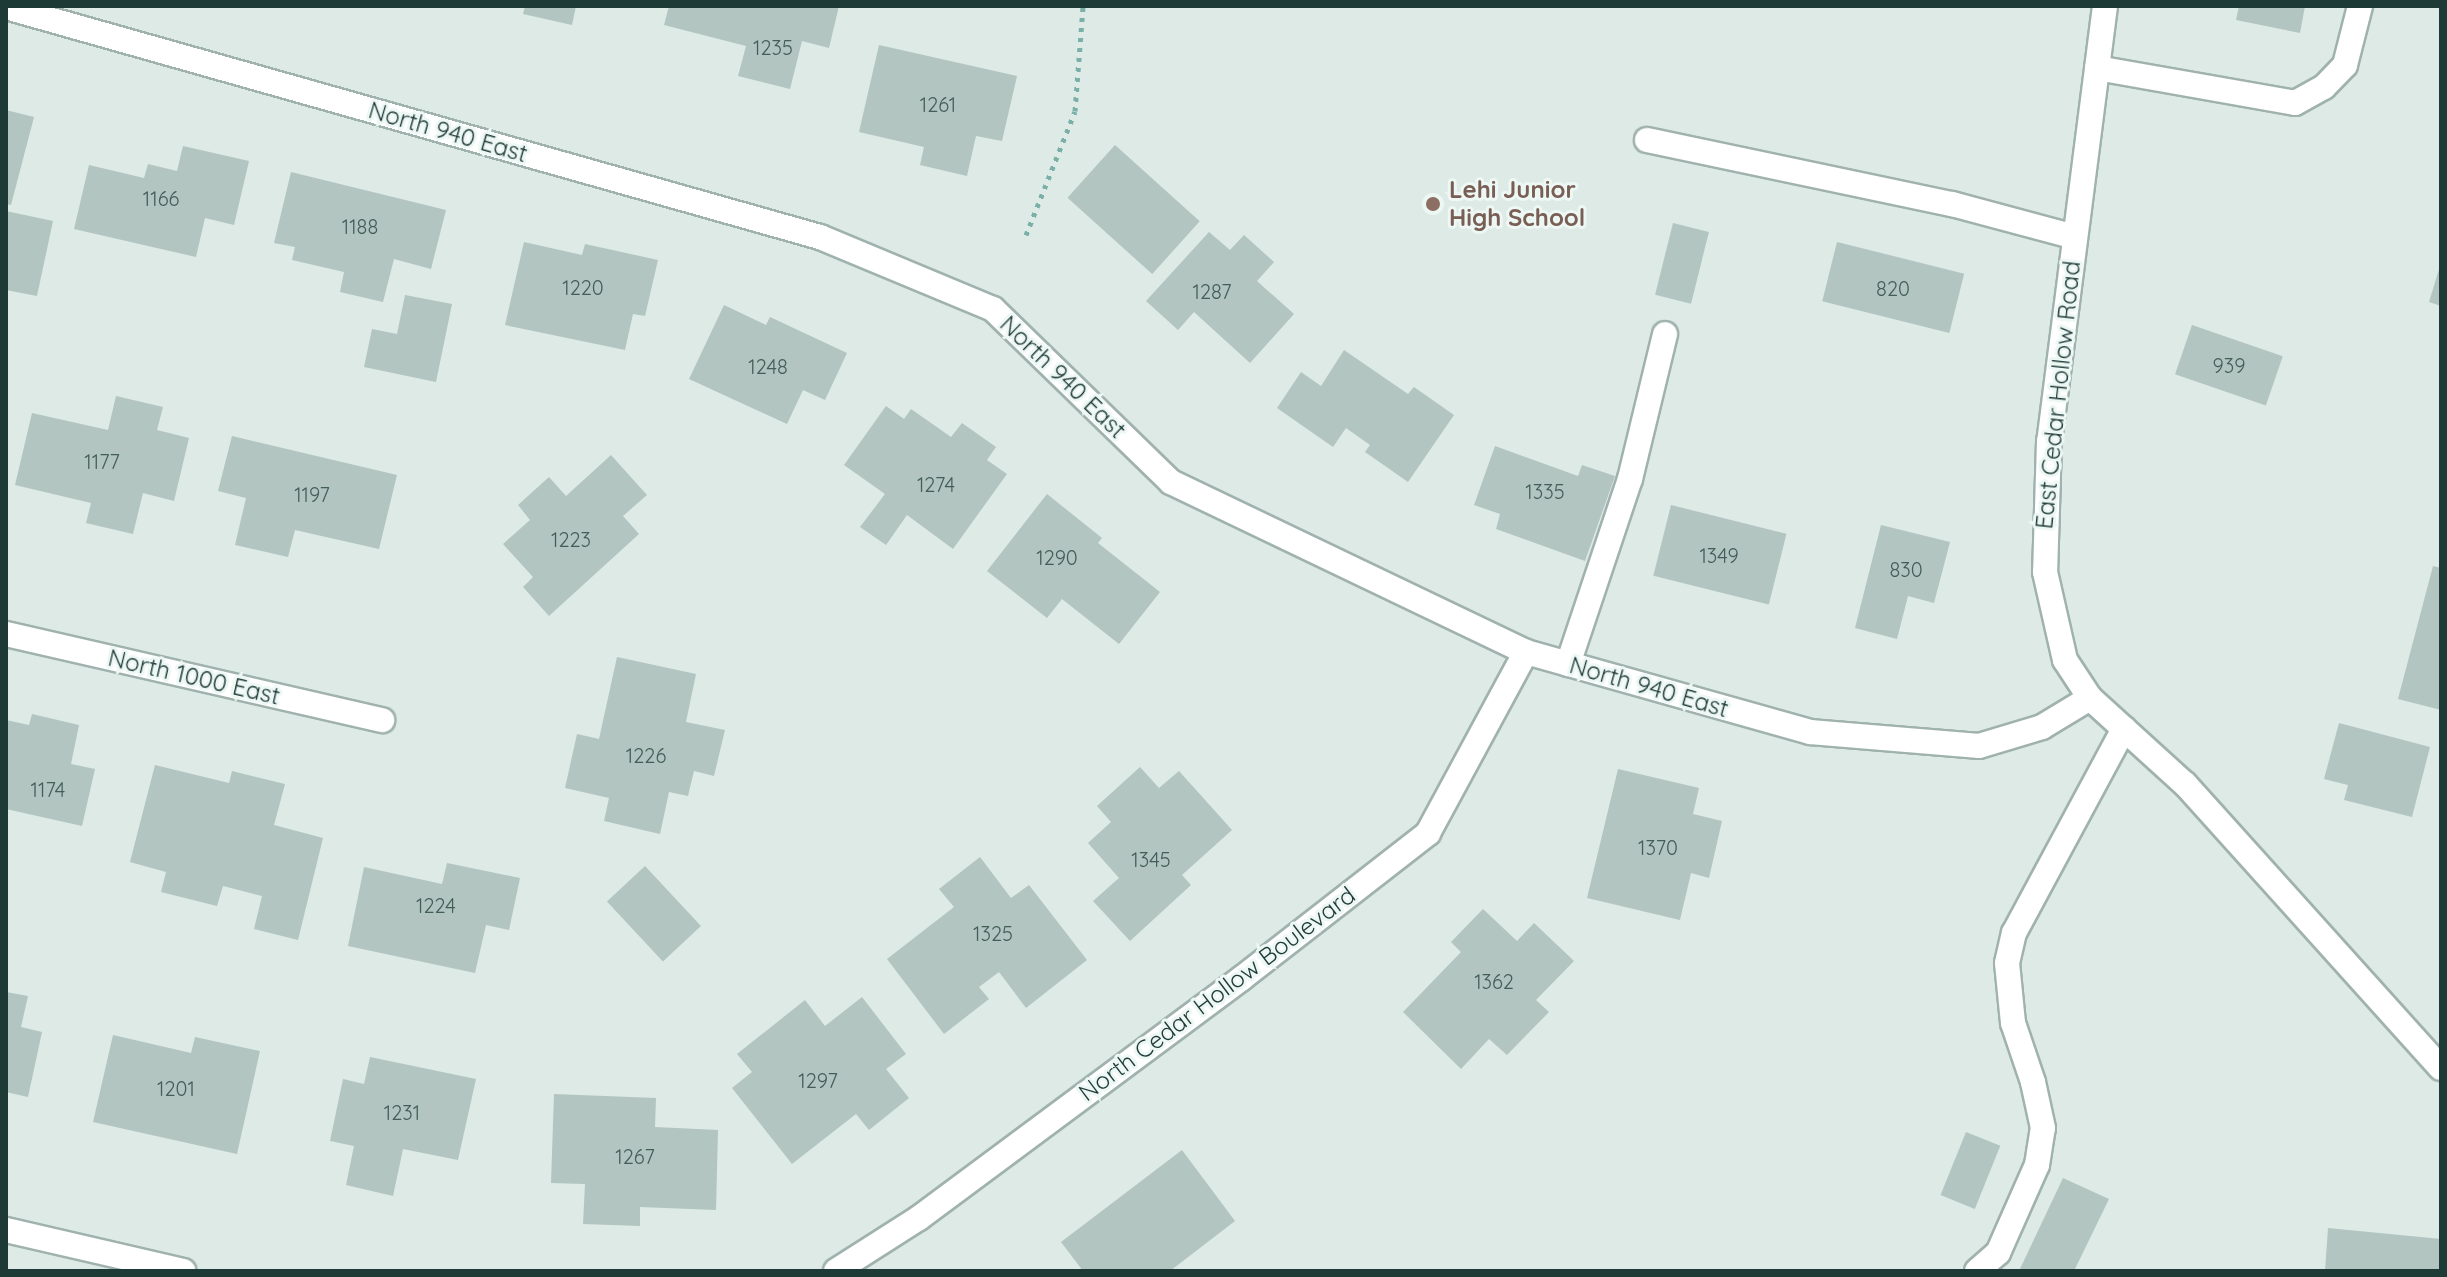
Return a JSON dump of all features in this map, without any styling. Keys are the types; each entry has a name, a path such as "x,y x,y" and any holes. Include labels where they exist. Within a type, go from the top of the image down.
{"street":[{"name":"East Cedar Hollow Road","path":"2105,6 2049,441 2044,537 2051,609 2065,660 2090,698 2185,784 2441,1068"},
{"path":"2097,68 2295,103 2324,87 2345,65 2360,6"},
{"name":"North 940 East","path":"6,7 820,237 993,309 1171,482 1526,652 1810,732 1979,746 2042,727 2090,698"},
{"path":"1647,140 1952,204 2075,237"},
{"path":"1568,664 1630,479 1665,334"},
{"name":"North 1000 East","path":"6,634 382,720"},
{"name":"North Cedar Hollow Boulevard","path":"836,1271 919,1218 1242,978 1428,833 1526,652"},
{"path":"1977,1271 1998,1253 2037,1165 2043,1128 2033,1082 2013,1023 2007,963 2014,933 2124,729"},
{"path":"6,1230 183,1271"}],"path":[{"path":"1026,235 1075,111 1083,6"}],"building":[{"path":"525,6 576,6 572,25 523,14"},
{"path":"669,6 839,6 829,48 802,41 790,89 738,76 746,46 664,25"},
{"path":"2239,6 2305,6 2300,33 2236,20"},
{"path":"879,45 1017,76 1002,141 976,136 967,176 920,165 924,147 859,132"},
{"path":"6,110 34,117 11,205 6,204"},
{"path":"1115,145 1200,221 1152,274 1067,198"},
{"path":"183,146 249,161 234,225 205,218 196,257 74,229 89,165 144,178 148,164 177,171"},
{"path":"291,172 446,210 431,269 394,259 383,302 340,292 344,272 292,260 295,247 274,243"},
{"path":"6,211 53,221 37,296 6,290"},
{"path":"1673,223 1709,232 1691,304 1655,295"},
{"path":"1209,232 1230,250 1244,235 1274,262 1257,281 1294,314 1250,363 1194,312 1178,330 1146,301"},
{"path":"524,242 582,255 585,244 658,260 645,316 633,314 625,350 505,325"},
{"path":"1837,242 1964,274 1949,333 1822,301"},
{"path":"2441,266 2441,306 2429,302"},
{"path":"405,295 452,304 436,382 364,367 372,329 397,334"},
{"path":"724,305 766,325 770,317 847,353 825,400 803,390 787,424 689,379"},
{"path":"2192,325 2283,356 2266,405 2175,374"},
{"path":"1344,350 1408,394 1414,387 1454,415 1408,482 1365,452 1370,445 1346,428 1333,447 1277,408 1301,372 1321,386"},
{"path":"116,396 163,407 157,430 189,438 174,501 143,493 133,534 86,523 91,503 15,485 32,413 108,430"},
{"path":"886,406 904,419 911,409 951,437 962,423 996,447 987,460 1007,474 953,549 907,515 886,545 860,527 885,494 844,465"},
{"path":"232,436 397,475 379,549 295,530 288,557 235,545 246,498 218,491"},
{"path":"1495,446 1578,476 1582,465 1615,476 1585,561 1496,529 1500,514 1474,505"},
{"path":"611,455 647,495 623,516 639,534 549,616 523,587 533,577 503,544 530,520 518,505 549,477 566,496"},
{"path":"1047,494 1102,538 1098,543 1160,592 1119,644 1062,599 1047,618 987,571"},
{"path":"1671,505 1786,534 1769,605 1653,576"},
{"path":"1881,525 1950,542 1934,603 1908,596 1897,639 1855,628"},
{"path":"2433,566 2441,568 2441,710 2398,699"},
{"path":"617,657 696,674 686,722 725,730 714,776 694,771 688,796 669,792 660,834 604,821 609,798 565,788 577,734 599,739"},
{"path":"32,714 79,725 71,764 95,769 82,826 6,809 6,720 29,725"},
{"path":"2339,723 2430,747 2412,817 2344,800 2348,785 2324,779"},
{"path":"155,765 229,783 232,771 285,784 274,825 323,838 298,940 254,929 262,896 223,886 217,906 161,892 166,872 130,862"},
{"path":"1140,767 1159,788 1179,771 1232,830 1182,875 1191,885 1130,941 1093,901 1119,878 1088,843 1111,822 1097,806"},
{"path":"1618,769 1699,788 1693,814 1722,821 1709,878 1691,873 1680,920 1587,898"},
{"path":"980,857 1011,898 1029,885 1087,960 1026,1008 999,972 979,987 989,999 944,1034 887,959 954,907 939,889"},
{"path":"447,863 520,878 509,930 486,925 475,973 348,946 364,867 442,884"},
{"path":"645,866 701,926 663,961 607,901"},
{"path":"1483,909 1517,941 1534,923 1574,961 1536,1000 1549,1012 1507,1055 1489,1039 1461,1069 1403,1012 1461,952 1451,942"},
{"path":"6,992 28,996 21,1027 42,1032 28,1097 6,1092"},
{"path":"862,997 906,1054 886,1069 909,1098 869,1130 856,1114 792,1164 732,1088 752,1072 737,1054 805,1000 825,1026"},
{"path":"113,1035 191,1053 195,1037 260,1051 237,1154 93,1122"},
{"path":"370,1057 476,1079 458,1160 403,1149 393,1196 346,1185 354,1146 330,1141 343,1079 364,1084"},
{"path":"554,1094 656,1098 655,1127 718,1130 716,1210 640,1207 640,1226 583,1224 585,1184 551,1183"},
{"path":"1966,1132 2000,1146 1975,1209 1941,1195"},
{"path":"1182,1150 1235,1221 1170,1271 1083,1271 1061,1242"},
{"path":"2063,1178 2109,1199 2074,1271 2019,1271"},
{"path":"2328,1228 2441,1239 2441,1271 2325,1271"}],"place":[{"name":"Lehi Junior High School","path":"1433,204"}]}
